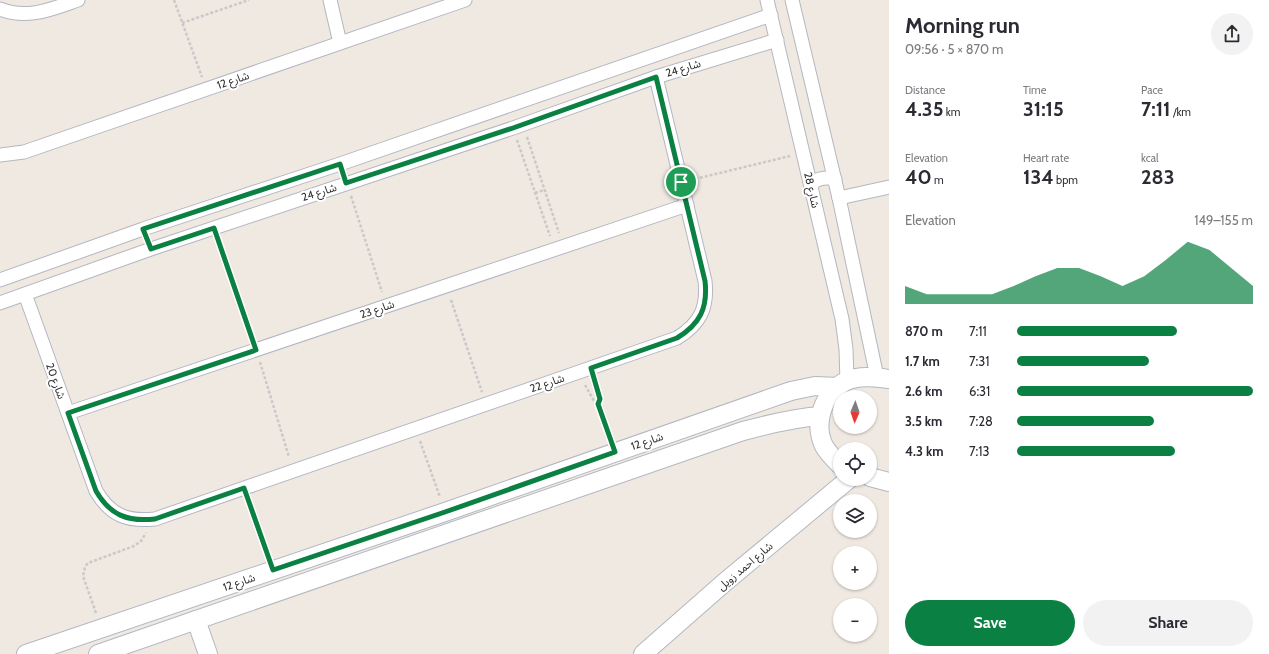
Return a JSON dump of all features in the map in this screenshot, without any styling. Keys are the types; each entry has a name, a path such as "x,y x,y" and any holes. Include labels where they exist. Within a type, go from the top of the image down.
{"street":[{"path":"0,9 17,14 30,14 42,12 78,0"},
{"path":"330,0 340,43"},
{"name":"شارع 28","path":"768,0 776,40 842,319 846,349 842,384"},
{"path":"792,0 843,217 883,378"},
{"name":"شارع 12","path":"0,155 24,152 458,1"},
{"name":"شارع 24","path":"0,280 143,229 340,164 771,15"},
{"name":"شارع 24","path":"0,303 151,249 518,126 656,77 776,40"},
{"name":"شارع 22","path":"155,519 677,338 686,332 695,324 701,315 705,304 705,281 656,77"},
{"path":"340,164 346,183"},
{"path":"811,184 825,178 835,179"},
{"path":"839,198 889,187"},
{"name":"شارع 23","path":"68,413 687,205"},
{"path":"820,222 825,224 835,223 843,217"},
{"path":"143,229 151,249"},
{"name":"شارع 20","path":"25,294 96,491 102,501 110,509 120,515 131,519 155,519"},
{"name":"شارع 12","path":"26,654 445,512 786,393 803,388 842,384 862,377 883,378"},
{"path":"833,459 824,445 820,431 820,416 830,395 842,384"},
{"path":"797,418 804,412 808,402 806,392 803,388"},
{"name":"شارع 12","path":"98,654 743,431 773,422 820,416"},
{"path":"877,479 889,482"},
{"name":"شارع احمد زويل","path":"643,654 725,582 841,486"},
{"path":"196,620 208,654"}],"path":[{"path":"174,0 206,89"},
{"path":"182,23 250,0"},
{"path":"518,126 544,190 559,248"},
{"path":"518,126 535,193 559,248"},
{"path":"681,182 803,153"},
{"path":"346,183 386,306"},
{"path":"535,193 544,190"},
{"path":"214,228 256,350 293,471"},
{"path":"447,286 486,404"},
{"path":"584,370 594,401 598,404 615,452"},
{"path":"584,370 600,399 598,404"},
{"path":"415,429 445,512"},
{"path":"244,488 273,570"},
{"path":"102,629 83,576 84,567 88,563 138,543 144,537 155,519"}],"route":[{"path":"656,77 681,182 705,281 705,304 701,315 695,324 677,338 591,368 600,399 598,404 615,452 445,512 273,570 244,488 155,519 143,520 131,519 110,509 102,501 96,491 68,413 256,350 214,228 151,249 143,229 340,164 346,183 513,128 656,77"}]}
